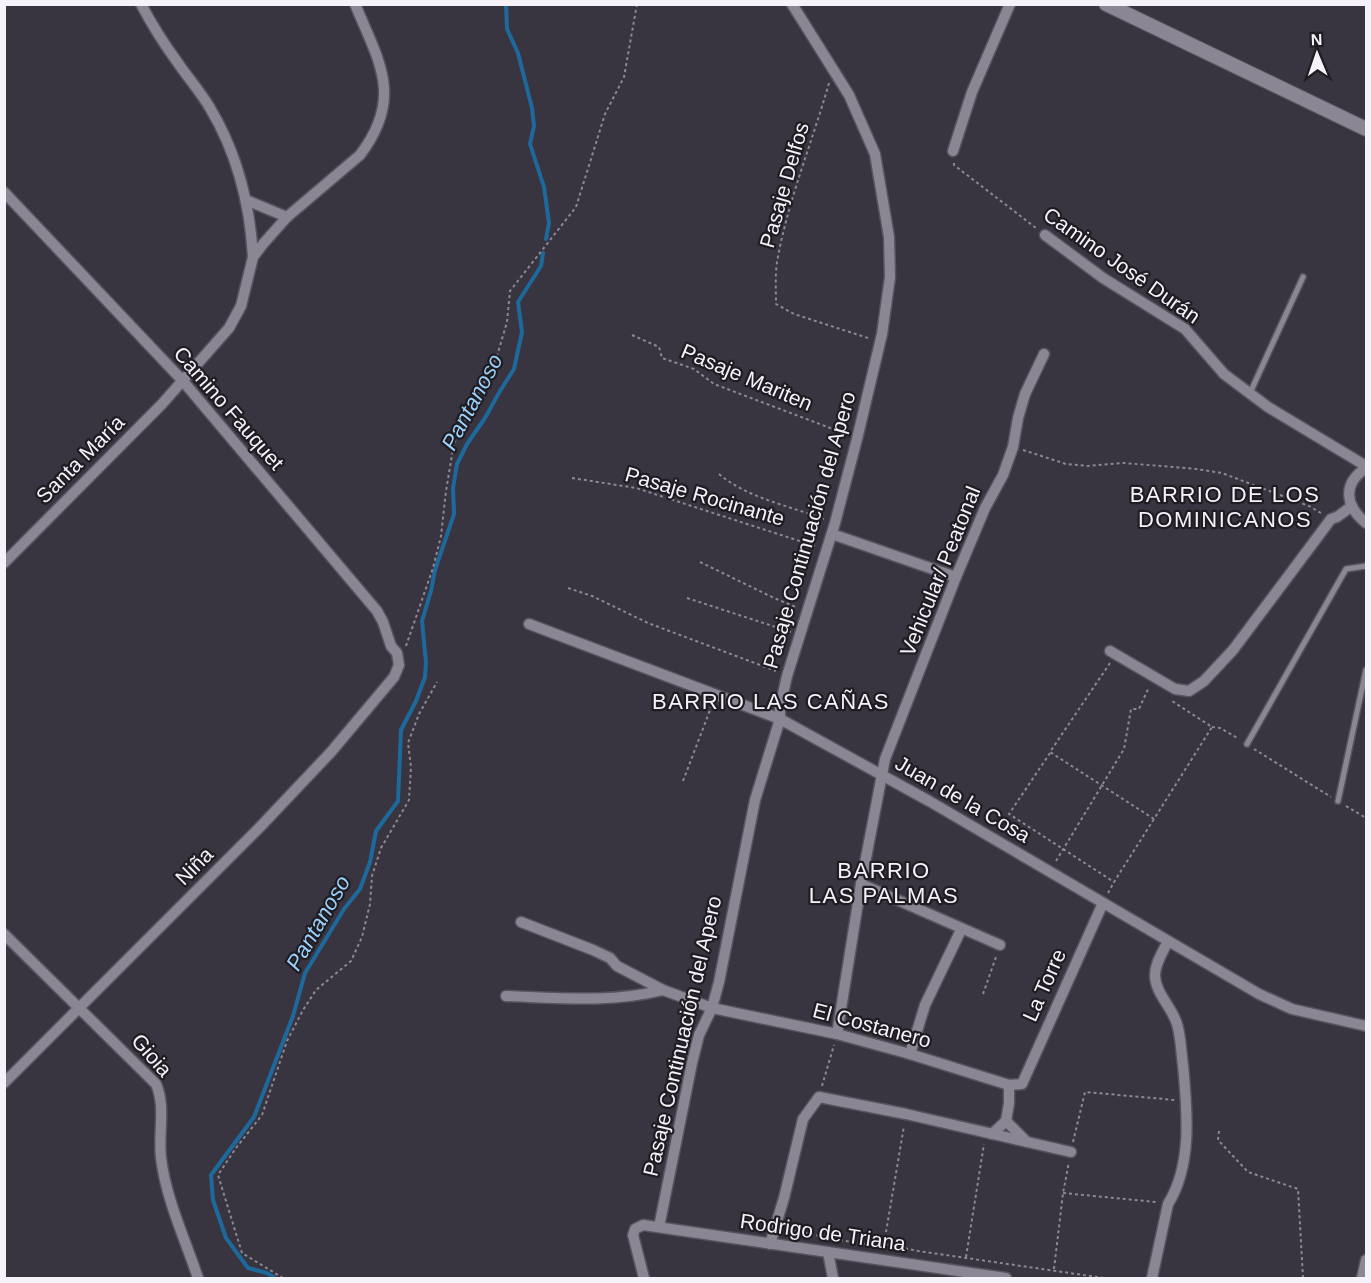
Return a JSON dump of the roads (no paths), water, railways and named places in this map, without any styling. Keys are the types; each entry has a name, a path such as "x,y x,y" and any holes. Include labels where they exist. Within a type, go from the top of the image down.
{"street":[{"path":"141,4 214,115 236,163 246,200 254,257"},
{"path":"254,257 287,217 360,155 379,126 384,95 383,73 355,4"},
{"name":"Pasaje Continuación del Apero","path":"659,1227 692,1063 699,1035 712,1008 719,982 755,800 780,719 780,707 787,675 832,534 857,439 882,334 890,277 889,237 874,154 853,102 792,4"},
{"path":"953,151 972,92 1010,4"},
{"path":"1106,4 1366,129"},
{"name":"Camino Fauquet","path":"4,192 182,380 377,610 391,646 397,653 399,665"},
{"path":"246,200 287,217"},
{"name":"Camino José Durán","path":"1045,235 1103,278 1185,329 1224,374 1268,407 1366,467 1356,475 1351,484 1349,495 1352,506"},
{"name":"Santa María","path":"4,563 162,404 230,328 241,306 254,257"},
{"name":"Vehicular/ Peatonal","path":"837,1034 861,884 885,759 956,577 1003,475 1013,447 1025,394 1044,354"},
{"path":"1110,656 1175,689 1189,692 1204,681 1233,650 1331,519 1352,506 1366,523"},
{"path":"832,534 956,577"},
{"name":"Juan de la Cosa","path":"530,624 780,719 1050,871 1259,994 1292,1009 1366,1026"},
{"name":"Niña","path":"4,1083 332,752 394,677 399,665"},
{"path":"861,884 961,930 1000,945"},
{"name":"La Torre","path":"1022,1084 1103,903"},
{"path":"521,922 610,958 617,966 663,990 712,1008"},
{"path":"910,1054 925,1005 961,930"},
{"name":"Gioia","path":"4,933 156,1084 161,1106 160,1136 163,1171 198,1278"},
{"path":"1152,1278 1168,1204 1178,1182 1185,1148 1186,1101 1177,1024 1156,981 1157,963 1168,941"},
{"path":"506,996 594,999 641,996 663,990"},
{"name":"El Costanero","path":"712,1008 837,1034 1009,1085 1022,1084"},
{"path":"989,1133 1006,1121 1009,1085"},
{"path":"770,1244 802,1119 819,1097 906,1114 1071,1152"},
{"path":"1006,1121 1028,1142"},
{"name":"Rodrigo de Triana","path":"644,1278 633,1235 635,1229 643,1225 1006,1278"},
{"path":"828,1252 833,1278"},
{"path":"1362,1278 1366,1260"}],"lane":[{"path":"1250,393 1302,277"},
{"path":"1247,744 1346,569 1366,566"},
{"path":"1338,801 1366,670"}],"waterway":[{"name":"Pantanoso","path":"506,4 507,29 518,53 532,108 534,126 530,144 544,187 549,223 546,239"},
{"name":"Pantanoso","path":"275,1278 267,1273 248,1268 226,1238 213,1200 211,1175 254,1117 293,1016 305,973 344,909 360,889 370,862 376,831 398,801 401,730 425,677 422,621 435,570 454,514 453,488 457,464 514,369 522,332 518,302 541,266 543,253"}],"district":[{"name":"BARRIO DE LOS DOMINICANOS","path":"1225,506"},
{"name":"BARRIO LAS CAÑAS","path":"771,701"},
{"name":"BARRIO LAS PALMAS","path":"884,882"}]}
